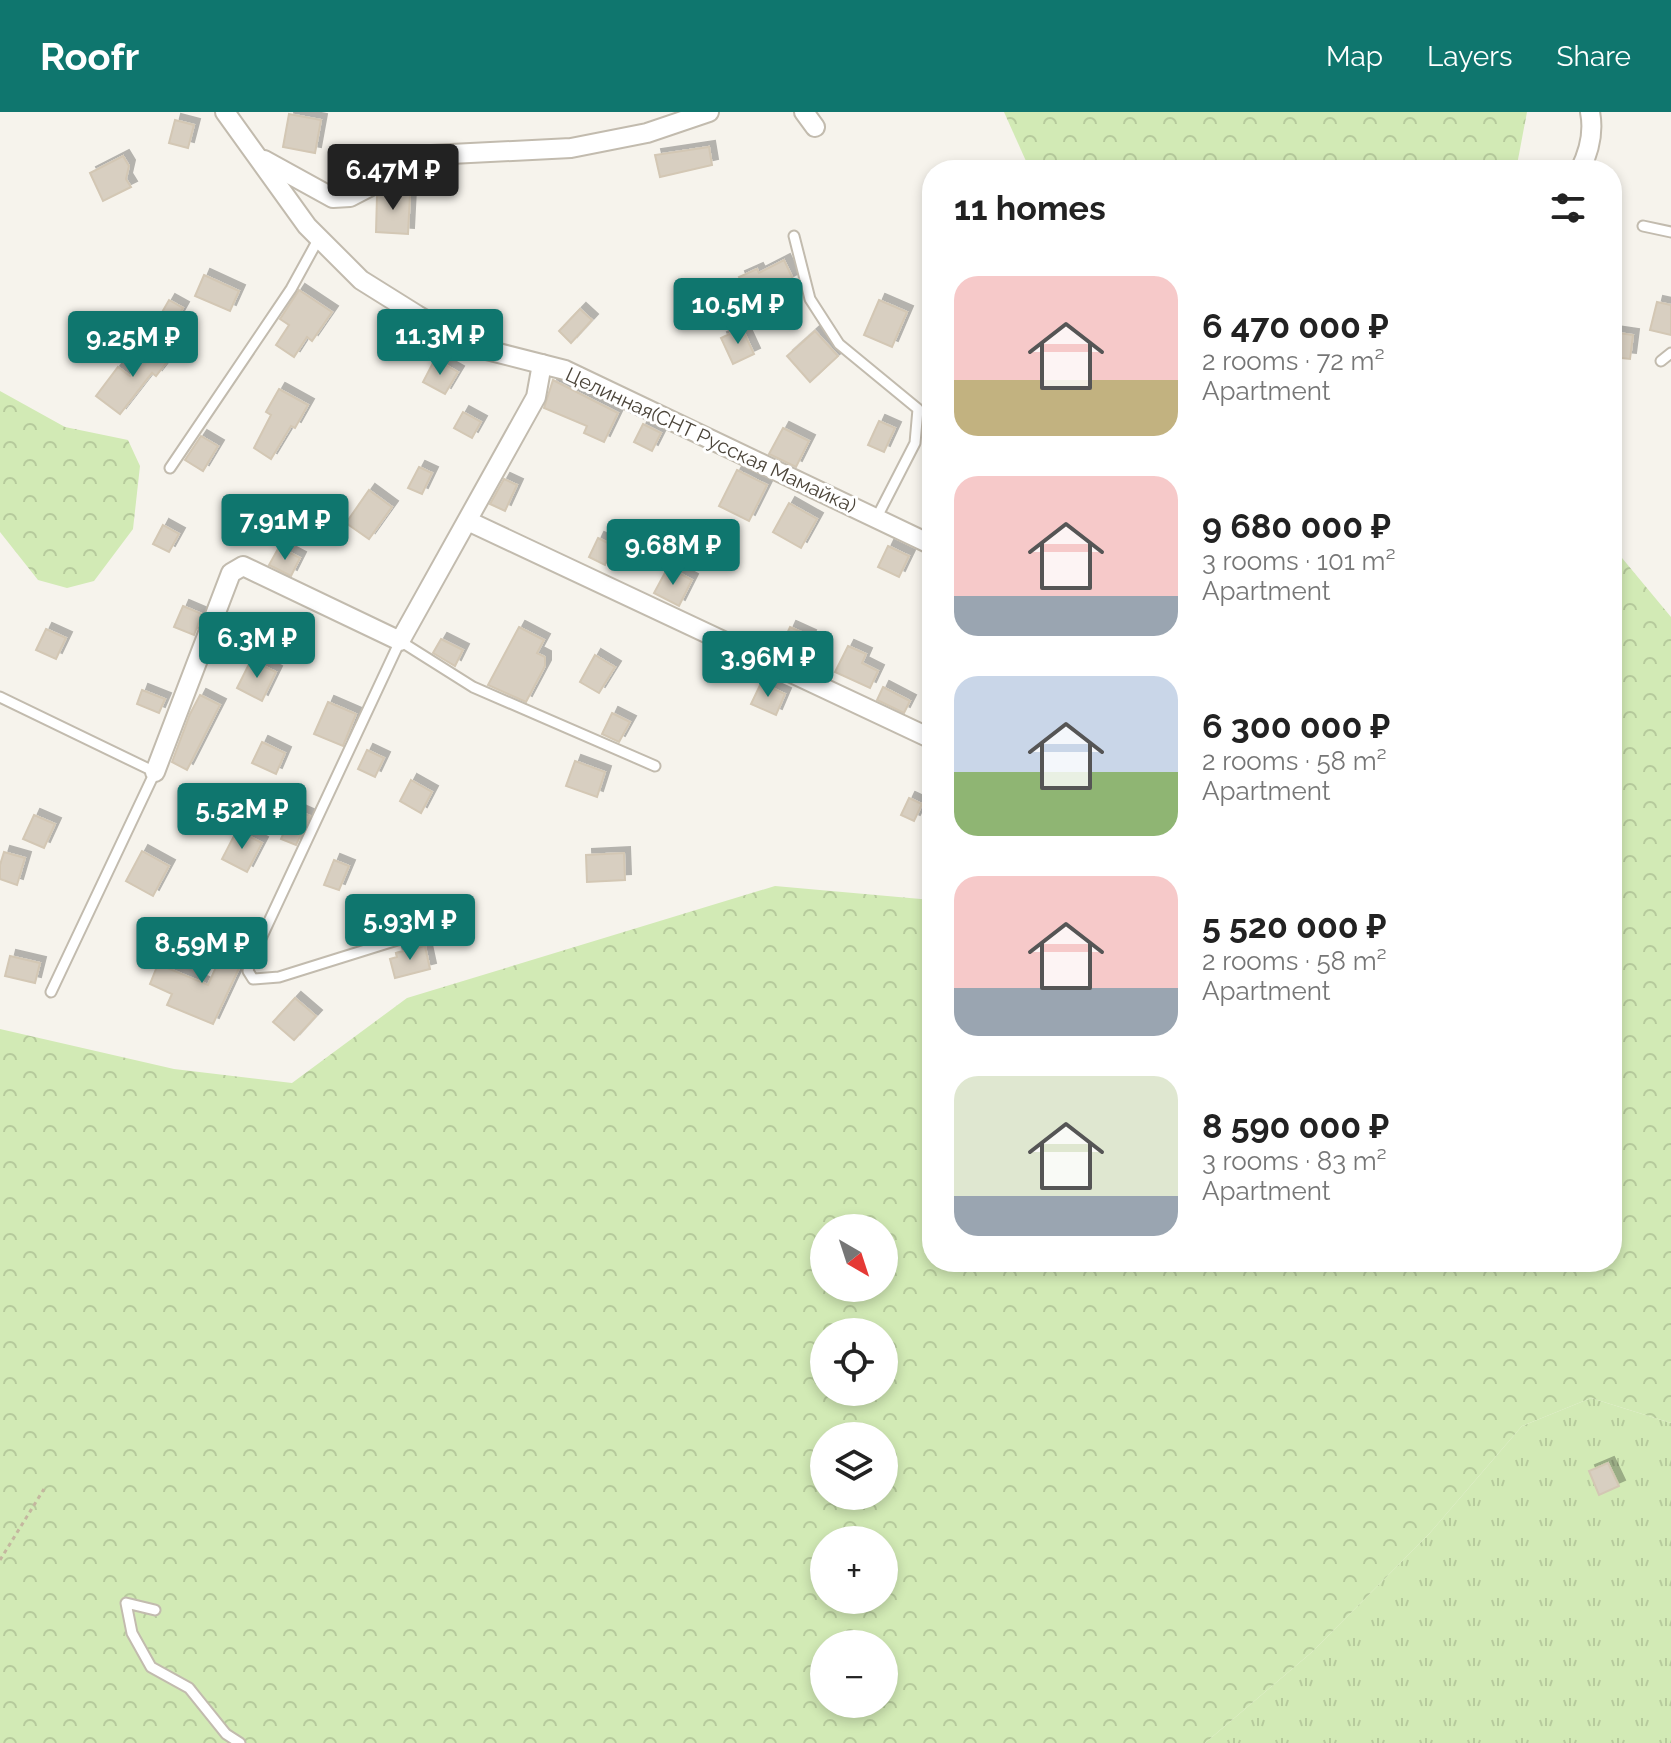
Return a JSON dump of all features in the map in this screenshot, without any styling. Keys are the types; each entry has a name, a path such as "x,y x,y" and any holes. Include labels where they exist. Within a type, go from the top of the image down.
{"street":[{"name":"Целинная(СНТ Русская Мамайка)","path":"225,112 307,226 361,280 471,346 565,370 877,517"},
{"path":"258,157 333,198 341,198 350,197 431,155 571,148 647,133 709,112"},
{"path":"1585,160 1592,125 1590,112"},
{"name":"Целинная(СНТ Русская Мамайка)","path":"400,641 536,397 542,364"},
{"path":"877,517 922,540"},
{"path":"468,521 922,734"},
{"path":"155,772 231,573 243,566 400,641"}],"lane":[{"path":"1643,226 1671,232"},
{"name":"Целинная(СНТ Русская Мамайка)","path":"794,236 810,299 839,344 918,409 915,443 877,517"},
{"path":"170,468 291,289 319,238"},
{"path":"1661,361 1671,353"},
{"path":"400,641 473,687 655,766"},
{"name":"Целинная(СНТ Русская Мамайка)","path":"400,641 248,971 253,979 279,977 439,927"},
{"path":"0,697 155,772 51,992"},
{"path":"155,1610 126,1603 132,1633 151,1667 189,1688 226,1734 240,1743"}],"path":[{"path":"0,1560 44,1489"}],"green space":[{"path":"1004,112 1527,112 1518,160 1026,160"},
{"path":"0,391 65,427 128,440 140,466 133,529 94,581 67,588 38,580 0,532"},
{"path":"1622,558 1671,617 1671,1423 1591,1398 1522,1426 1429,1534 1312,1652 1205,1743 0,1743 0,1029 174,1069 292,1083 407,998 775,886 922,899 922,1272 1622,1272"},
{"path":"1591,1398 1671,1423 1671,1743 1205,1743 1312,1652 1429,1534 1522,1426"}],"building":[{"path":"289,114 321,120 315,153 283,147"},
{"path":"175,120 194,125 188,148 169,143"},
{"path":"709,147 712,165 660,177 655,155"},
{"path":"123,156 129,166 126,179 131,187 103,201 90,173"},
{"path":"393,188 405,189 405,195 410,195 408,234 376,232 377,196"},
{"path":"784,260 793,279 767,293 769,297 750,305 739,277 757,269 759,273"},
{"path":"204,275 239,291 230,311 195,296"},
{"path":"299,290 332,312 312,341 307,337 294,357 276,345 289,325 280,319"},
{"path":"169,300 183,308 165,340 153,328"},
{"path":"879,300 907,312 892,347 864,335"},
{"path":"1657,302 1671,305 1671,335 1650,330"},
{"path":"580,309 592,320 571,343 559,331"},
{"path":"413,326 433,338 421,356 402,343"},
{"path":"742,328 754,354 733,364 721,338"},
{"path":"815,331 838,356 810,382 787,356"},
{"path":"1622,333 1633,335 1630,359 1622,358"},
{"path":"157,341 173,354 156,376 152,373 120,414 96,396 118,367 130,376"},
{"path":"435,359 458,372 445,394 423,382"},
{"path":"553,380 618,413 604,442 584,433 587,426 544,408"},
{"path":"279,389 308,405 271,459 254,448 271,415 266,412"},
{"path":"463,412 481,422 472,438 454,428"},
{"path":"879,421 895,428 884,452 868,445"},
{"path":"643,424 661,433 652,451 634,442"},
{"path":"783,428 809,441 796,467 769,454"},
{"path":"201,436 218,446 203,471 185,460"},
{"path":"419,467 432,473 422,494 408,488"},
{"path":"737,470 767,485 749,521 719,506"},
{"path":"504,479 517,485 505,511 490,504"},
{"path":"369,490 392,507 369,539 346,523"},
{"path":"789,503 817,519 801,548 773,532"},
{"path":"163,525 179,534 169,552 153,544"},
{"path":"598,538 614,546 605,565 589,557"},
{"path":"888,546 909,556 899,577 878,567"},
{"path":"279,547 300,558 291,576 269,565"},
{"path":"668,567 692,580 679,606 654,593"},
{"path":"183,606 202,614 194,635 174,627"},
{"path":"519,627 544,640 537,653 545,657 545,666 526,702 488,685"},
{"path":"790,627 810,636 800,658 780,649"},
{"path":"46,629 66,638 56,659 36,650"},
{"path":"441,639 463,650 455,666 433,653"},
{"path":"848,646 866,654 862,663 878,671 870,688 835,672"},
{"path":"595,655 615,667 599,693 580,682"},
{"path":"251,660 276,672 262,701 237,688"},
{"path":"761,683 785,694 776,715 751,704"},
{"path":"883,687 910,701 904,713 877,700"},
{"path":"142,690 165,699 159,713 137,704"},
{"path":"200,695 220,705 187,770 172,762"},
{"path":"328,702 356,714 343,746 314,734"},
{"path":"612,713 630,722 619,742 602,734"},
{"path":"262,742 285,753 276,774 252,763"},
{"path":"367,750 384,758 375,777 358,769"},
{"path":"575,761 605,772 597,797 566,786"},
{"path":"411,780 432,792 421,813 400,801"},
{"path":"909,798 922,804 914,821 901,815"},
{"path":"294,809 310,816 296,845 281,839"},
{"path":"34,815 55,824 44,848 23,839"},
{"path":"237,830 262,843 247,872 222,859"},
{"path":"142,851 169,866 153,896 126,881"},
{"path":"4,852 25,858 17,885 0,879"},
{"path":"624,853 625,880 587,882 586,855"},
{"path":"334,860 349,866 339,890 324,885"},
{"path":"228,940 248,949 213,1024 167,1005 172,994 150,984 158,964 208,985"},
{"path":"425,946 430,969 395,978 390,959 397,957 396,953"},
{"path":"10,956 40,963 35,983 5,976"},
{"path":"295,998 316,1016 294,1040 273,1022"},
{"path":"1608,1463 1619,1486 1599,1495 1589,1471"}]}
